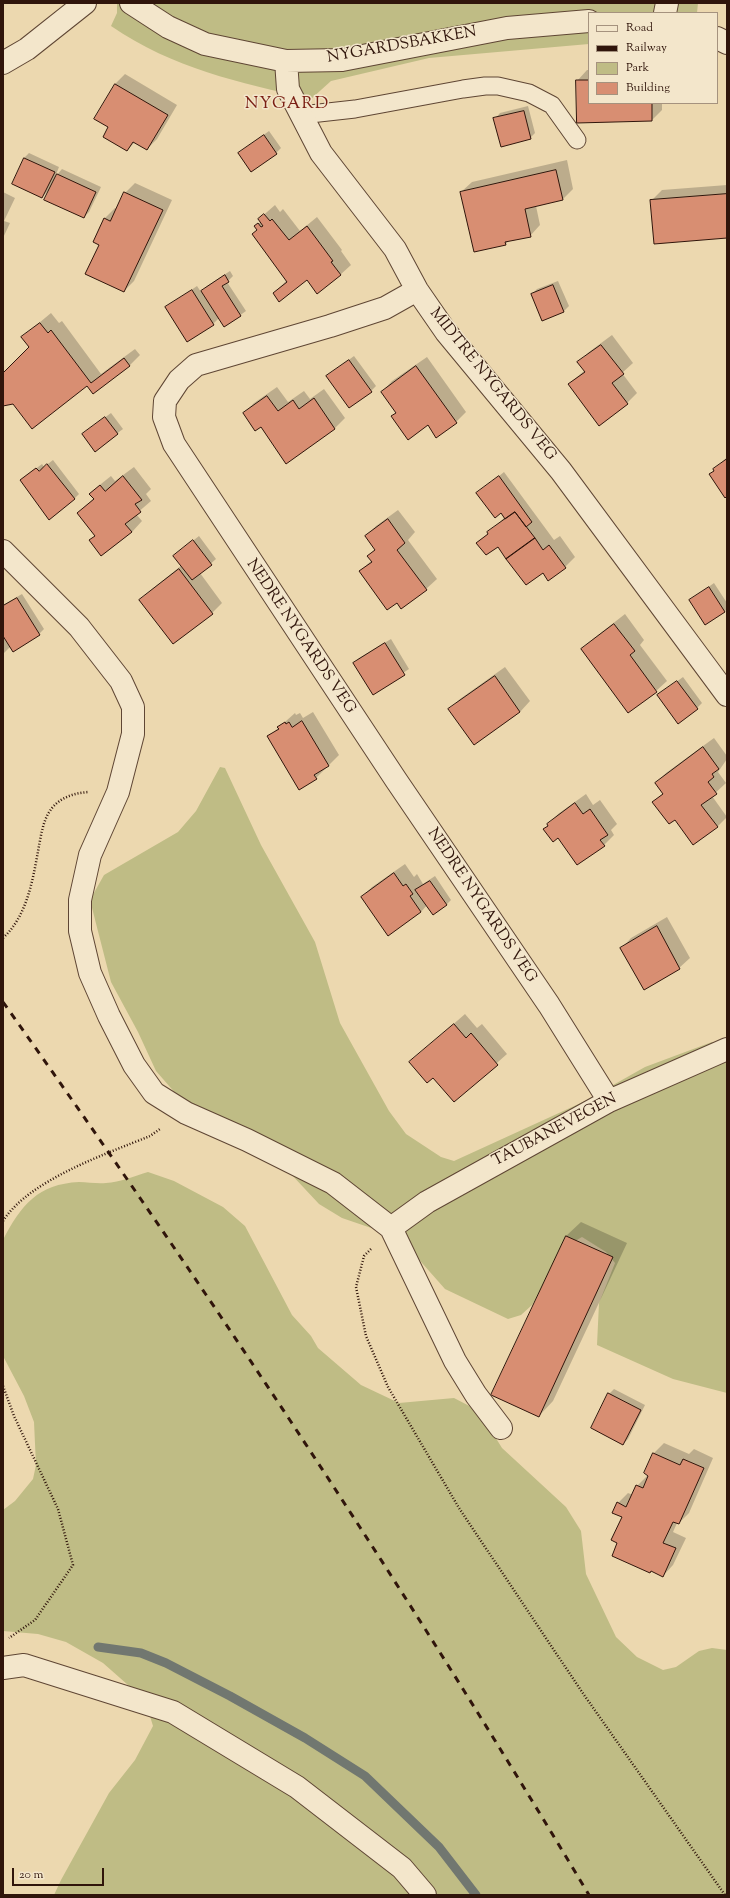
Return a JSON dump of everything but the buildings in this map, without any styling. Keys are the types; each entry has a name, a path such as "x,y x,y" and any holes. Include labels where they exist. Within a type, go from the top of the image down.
{"street":[{"path":"3,63 27,49 85,3"},
{"name":"NYGARDSBAKKEN","path":"131,3 168,27 205,44 286,61 342,60 507,28 588,21"},
{"path":"718,38 727,43"},
{"name":"MIDTRE NYGARDS VEG","path":"286,61 288,89 321,153 395,249 417,290 446,332 561,471 727,695"},
{"name":"NEDRE NYGARDS VEG","path":"417,290 385,308 330,326 196,365 179,380 165,400 164,418 174,444 217,510 548,1005 609,1101"},
{"path":"3,551 79,627 121,680 133,707 133,734 118,792 90,855 80,900 80,931 90,973 109,1016 134,1065 154,1093 186,1113 247,1140 333,1183 391,1228 455,1361 476,1395 501,1428"},
{"name":"TAUBANEVEGEN","path":"391,1228 427,1202 609,1101 727,1049"},
{"path":"3,1668 24,1665 173,1712 297,1786 402,1868 425,1895"}],"lane":[{"path":"301,115 355,110 464,89 498,86 529,93 552,105 577,140"}],"path":[{"path":"3,938 18,920 32,886 43,828 48,814 56,804 68,795 88,792 118,792"},
{"path":"3,1221 35,1189 68,1170 150,1136 186,1113"},
{"path":"391,1228 364,1256 356,1287 366,1336 388,1388 459,1508 582,1692 725,1895"},
{"path":"3,1386 14,1416 58,1509 73,1565 36,1620 3,1643"}],"green space":[{"path":"117,3 698,3 697,12 588,12 588,44 429,58 331,81 311,99 232,80 183,64 135,41 111,26 117,13"},
{"path":"220,767 225,768 261,845 315,942 340,1023 389,1111 406,1134 441,1157 454,1161 583,1102 645,1067 712,1042 723,1048 727,1055 727,1393 673,1379 597,1345 599,1303 615,1263 606,1252 582,1237 570,1244 532,1305 521,1315 508,1319 445,1289 407,1246 383,1232 342,1218 319,1204 290,1173 184,1103 156,1071 138,1032 111,982 90,900 104,875 178,832 196,811"},
{"path":"148,1172 174,1181 223,1207 245,1226 292,1315 311,1336 318,1348 361,1385 399,1403 454,1398 479,1411 502,1448 566,1507 581,1531 586,1574 616,1637 637,1657 663,1670 676,1667 699,1651 712,1648 727,1650 727,1895 54,1895 109,1793 135,1760 153,1726 145,1700 103,1663 66,1642 38,1634 3,1631 3,1510 15,1501 33,1479 36,1465 34,1422 24,1396 3,1356 3,1240 24,1207 32,1199 52,1187 79,1182 111,1182 127,1179"}],"waterway":[{"path":"98,1647 141,1653 166,1663 230,1696 305,1738 365,1776 439,1847 476,1895"}],"railway":[{"path":"3,1002 156,1221 305,1442 449,1667 589,1895"}],"district":[{"name":"NYGARD","path":"287,105"}]}
